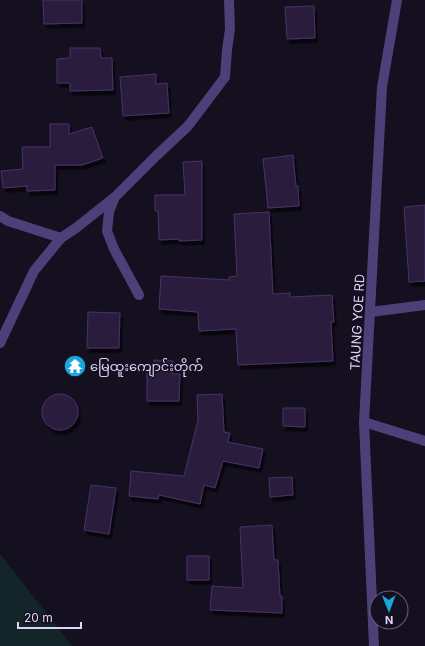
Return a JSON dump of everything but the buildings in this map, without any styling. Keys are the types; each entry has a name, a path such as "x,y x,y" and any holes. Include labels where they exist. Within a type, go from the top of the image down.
{"street":[{"path":"0,343 34,271 61,238 115,197 188,126 225,77 230,29 230,0"},
{"name":"TAUNG YOE RD","path":"374,646 364,422 382,87 397,0"},
{"path":"115,197 109,212 107,231 114,249 138,295"},
{"path":"0,216 8,221 61,238"},
{"path":"371,312 425,305"},
{"path":"364,422 425,440"}],"shaded area":[{"path":"0,554 72,646 0,646"}],"place":[{"name":"မြေထူးကျောင်းတိုက်","path":"75,366"}]}
